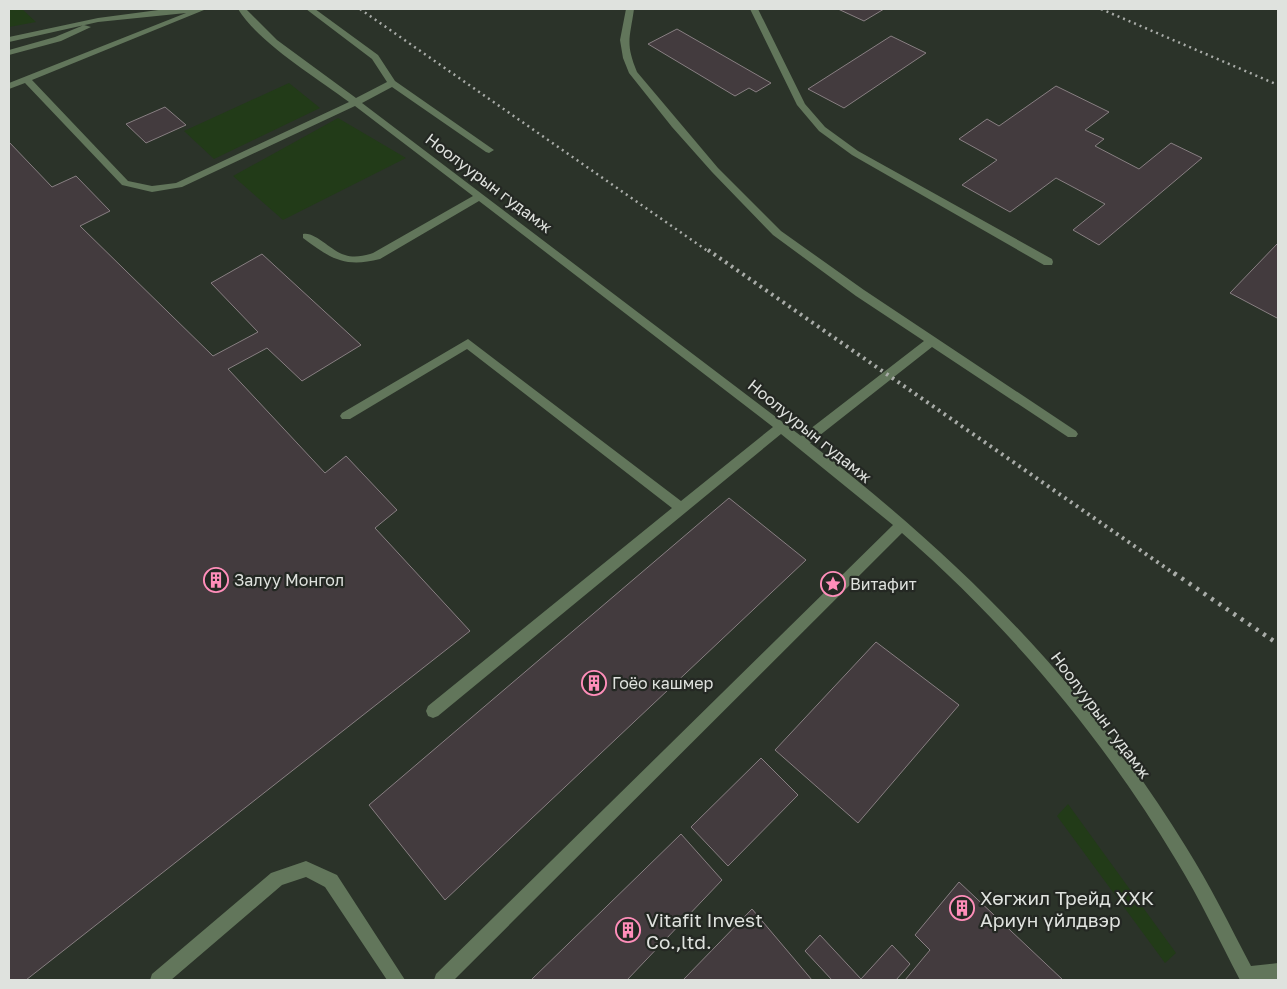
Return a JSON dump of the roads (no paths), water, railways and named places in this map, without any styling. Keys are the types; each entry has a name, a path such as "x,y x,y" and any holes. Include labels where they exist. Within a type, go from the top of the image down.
{"street":[{"path":"9,39 57,26 149,12 202,9"},
{"path":"9,86 202,9"},
{"name":"Ноолуурын гудамж","path":"242,9 274,42 480,196 802,443 901,525 963,582 1038,659 1108,746 1181,854 1248,978"},
{"path":"310,9 375,57 392,83 489,150"},
{"path":"630,9 624,40 627,58 633,73 715,170 777,233 860,294 1072,434"},
{"path":"754,9 801,105 822,129 863,157 1048,262"},
{"path":"9,53 58,39 104,19"},
{"path":"26,79 126,183 139,189 160,190 179,185 356,102 392,83"},
{"path":"307,236 337,258 362,261 376,256 480,196"},
{"path":"802,443 932,341"},
{"path":"346,416 468,343 681,508"},
{"path":"433,711 781,427"},
{"path":"442,980 901,525"},
{"path":"158,980 277,880 306,869 331,881 397,980"},
{"path":"1248,978 1278,971"}],"railway":[{"path":"360,9 709,252"},
{"path":"1101,9 1278,85"},
{"path":"708,250 1176,575"},
{"path":"1174,573 1278,644"}],"place":[{"name":"Залуу Монгол","path":"216,580"},
{"name":"Витафит","path":"833,584"},
{"name":"Гоёо кашмер","path":"594,683"},
{"name":"Хөгжил Трейд ХХК Ариун үйлдвэр","path":"962,908"},
{"name":"Vitafit Invest Co.,ltd.","path":"628,930"}]}
